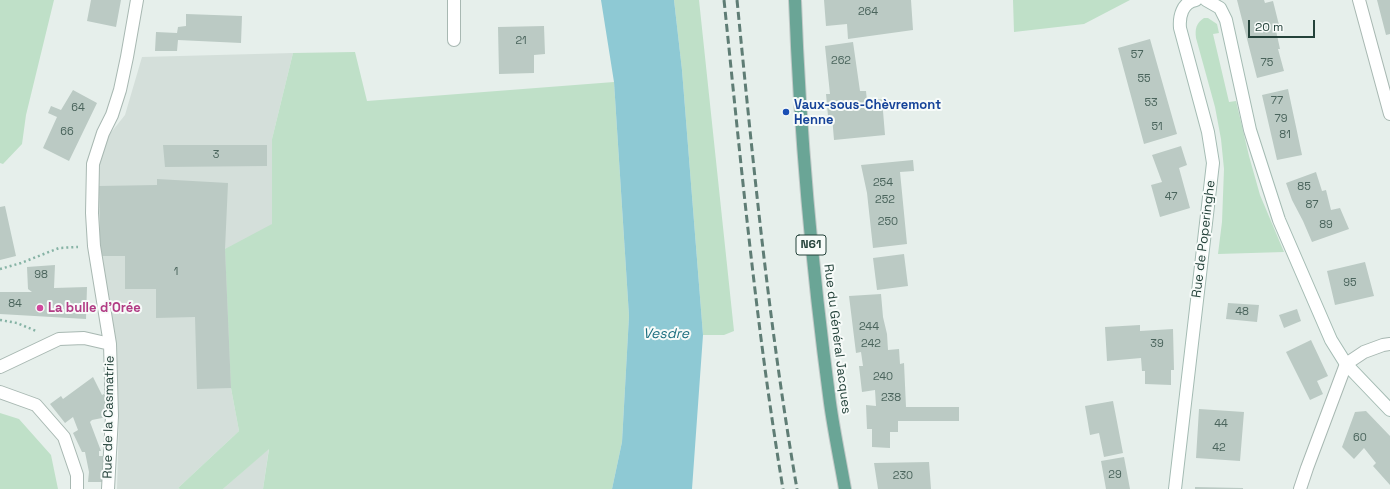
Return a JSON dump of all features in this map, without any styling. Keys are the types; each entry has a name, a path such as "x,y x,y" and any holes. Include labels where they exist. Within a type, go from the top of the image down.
{"main road":[{"name":"Rue du Général Jacques","path":"794,0 798,89 810,236 830,404 845,489"}],"street":[{"name":"Rue de la Casmatrie","path":"108,489 112,416 110,344 94,246 92,213 93,164 103,133 112,115 120,90 128,58 137,0"},
{"path":"454,0 454,40"},
{"name":"Rue de Poperinghe","path":"1175,489 1213,163 1208,132 1180,28 1182,11 1186,4 1196,0"},
{"path":"1206,0 1220,8 1226,20 1250,130 1279,220 1331,340 1346,364 1390,410"},
{"path":"1359,0 1390,114"},
{"name":"Rue de la Casmatrie","path":"0,367 59,339 84,338 110,344"},
{"path":"1300,489 1346,364 1364,352 1390,344"},
{"path":"0,392 36,405 64,437 77,475 77,489"}],"path":[{"path":"0,269 22,263 59,248"},
{"path":"0,320 17,323 59,339"}],"shaded area":[{"path":"293,53 272,139 272,224 231,388 239,431 178,488 180,489 117,489 119,418 117,362 102,265 98,165 105,140 125,115 142,57"},
{"path":"269,448 263,489 223,489"}],"green space":[{"path":"0,0 54,0 26,115 22,144 3,164 0,163"},
{"path":"674,0 699,0 734,331 724,335 703,335 682,70"},
{"path":"1013,0 1130,0 1084,24 1014,32"},
{"path":"1204,18 1208,18 1217,24 1219,33 1213,34 1229,102 1236,101 1260,195 1284,252 1218,254 1222,222 1224,169 1221,139 1215,107 1196,38 1197,26"},
{"path":"355,52 367,101 614,82 629,316 622,442 612,489 263,489 269,449 223,489 178,488 239,431 231,388 225,249 272,224 272,139 293,53"},
{"path":"0,413 19,419 51,455 58,489 0,489"}],"water":[{"name":"Vesdre","path":"601,0 674,0 682,70 703,335 692,489 612,489 622,442 629,316 614,82"}],"building":[{"path":"91,0 121,0 116,27 87,21"},
{"path":"824,0 911,0 913,30 848,39 847,24 826,26"},
{"path":"1237,0 1264,0 1265,3 1273,1 1279,25 1275,26 1280,49 1278,49 1284,71 1257,78"},
{"path":"1377,0 1390,0 1390,34 1386,35"},
{"path":"186,14 242,16 241,43 178,40 177,51 155,51 156,32 177,33 178,27 186,26"},
{"path":"544,26 545,54 534,55 534,73 499,74 498,27"},
{"path":"1150,39 1177,134 1144,144 1118,48"},
{"path":"853,42 860,91 866,91 867,101 882,99 885,135 834,140 832,116 828,116 826,94 830,94 825,46"},
{"path":"1288,89 1302,155 1277,160 1262,95"},
{"path":"73,90 97,103 69,161 43,148 57,117 48,113 51,106 61,110"},
{"path":"163,145 267,145 267,166 165,167"},
{"path":"1181,146 1187,165 1179,168 1190,208 1160,217 1151,185 1162,182 1152,155"},
{"path":"913,160 914,171 900,172 907,244 873,248 867,193 861,165"},
{"path":"1316,172 1322,191 1326,190 1331,210 1340,208 1349,229 1312,242 1292,200 1286,183"},
{"path":"157,179 228,183 225,249 231,388 197,389 195,317 156,318 156,289 125,289 125,256 100,256 99,186 157,185"},
{"path":"5,206 16,256 0,260 0,207"},
{"path":"904,254 908,286 877,290 873,258"},
{"path":"1365,262 1374,296 1335,305 1327,271"},
{"path":"55,265 54,288 87,287 86,319 0,314 0,292 32,292 28,289 27,267"},
{"path":"881,294 888,350 899,349 900,364 904,363 906,407 959,407 959,421 898,421 898,432 890,432 890,448 872,447 872,429 867,429 866,405 876,406 875,390 862,392 859,366 863,366 861,352 856,353 849,296"},
{"path":"1228,303 1259,305 1257,322 1226,319"},
{"path":"1297,309 1301,321 1284,328 1279,315"},
{"path":"1140,325 1140,331 1173,329 1174,370 1171,370 1171,385 1145,384 1145,371 1142,371 1141,358 1107,361 1105,327"},
{"path":"1311,340 1328,376 1317,381 1323,394 1310,400 1286,352"},
{"path":"93,377 102,395 104,394 107,417 92,420 90,422 101,451 99,451 99,456 103,456 102,482 88,482 89,472 85,452 82,452 73,433 78,430 73,417 65,423 50,404 61,396 63,399"},
{"path":"1113,401 1123,453 1104,457 1099,433 1090,435 1085,406"},
{"path":"1199,409 1244,412 1240,461 1196,458"},
{"path":"1366,411 1390,436 1390,485 1373,466 1376,463 1364,448 1354,459 1342,447 1355,412"},
{"path":"1124,457 1130,489 1106,489 1101,461"},
{"path":"929,462 931,489 878,489 874,463"},
{"path":"1195,487 1243,488 1243,489 1195,489"}],"railway":[{"path":"724,0 757,306 773,428 783,489"},
{"path":"737,0 770,306 797,489"}],"place":[{"name":"Vaux-sous-Chèvremont Henne","path":"786,112"},
{"name":"La bulle d'Orée","path":"40,308"}]}
